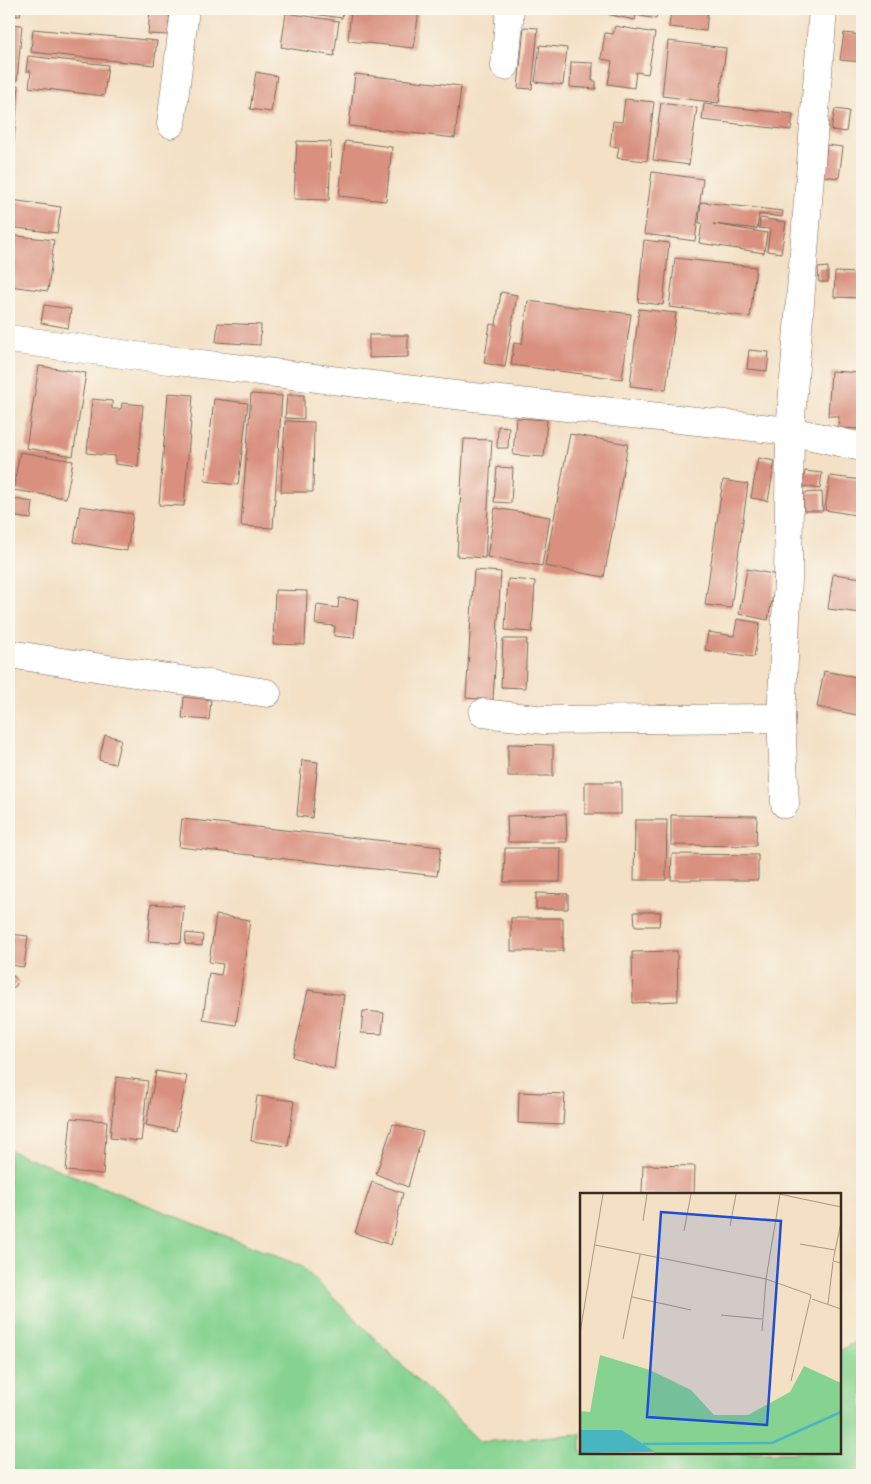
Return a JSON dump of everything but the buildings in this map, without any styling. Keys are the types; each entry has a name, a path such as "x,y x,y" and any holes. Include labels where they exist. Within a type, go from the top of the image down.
{"street":[{"path":"171,124 185,9"},
{"path":"505,66 510,9"},
{"path":"785,804 781,718 788,579 790,431 823,9"},
{"path":"9,339 455,395 790,431 862,447"},
{"path":"9,654 267,693"},
{"path":"483,713 544,720 781,718"}],"green space":[{"path":"9,1150 301,1266 480,1442 580,1434 580,1454 841,1454 841,1350 862,1337 862,1475 9,1475"}]}
